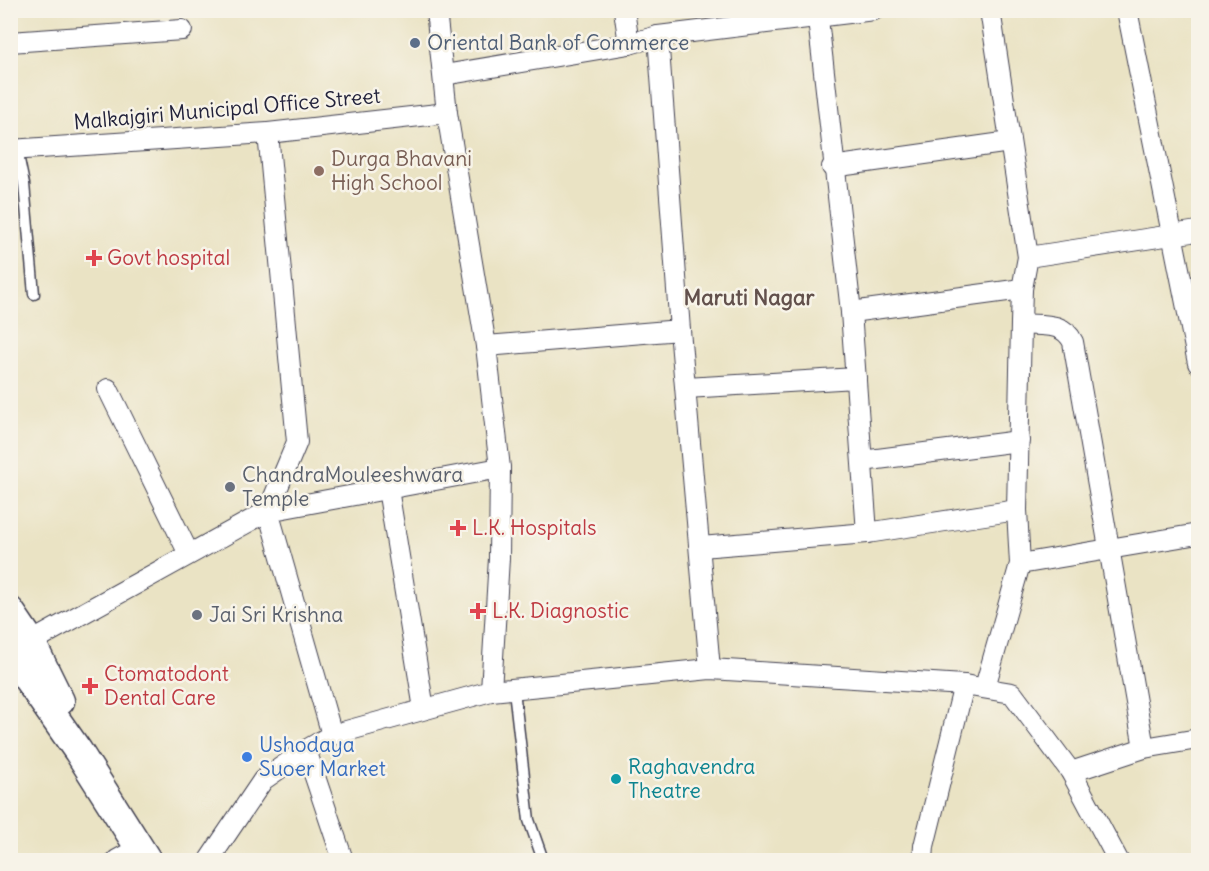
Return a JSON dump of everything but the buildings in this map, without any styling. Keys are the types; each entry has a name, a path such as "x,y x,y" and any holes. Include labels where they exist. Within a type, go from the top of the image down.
{"main road":[{"path":"10,611 21,648 134,856"}],"street":[{"path":"436,10 447,114 486,346 500,468 499,558 491,691"},
{"path":"624,10 629,44"},
{"path":"444,75 629,44 658,36 817,14 874,10"},
{"path":"985,687 1020,564 1017,510 1021,324 1022,289 1028,257 990,10"},
{"path":"1127,10 1198,363"},
{"path":"817,14 832,167 851,312 867,533"},
{"path":"10,42 182,30"},
{"path":"658,36 680,330 710,669"},
{"name":"Malkajgiri Municipal Office Street","path":"14,150 268,132 447,114"},
{"path":"268,132 297,442 268,511 332,735"},
{"path":"832,167 1010,142"},
{"path":"1028,257 1173,237 1198,231"},
{"path":"851,312 1022,289"},
{"path":"1021,324 1060,327 1068,332 1073,342 1144,748"},
{"path":"486,346 680,330"},
{"path":"686,388 856,378"},
{"path":"108,389 189,554"},
{"path":"862,461 1019,441"},
{"path":"21,648 268,511 500,468"},
{"path":"388,489 423,709"},
{"path":"701,547 867,533 1017,510"},
{"path":"1020,564 1108,551 1198,534"},
{"path":"209,861 263,780 332,735 491,691 710,669 964,685 1012,693 1071,772 1118,861"},
{"path":"923,861 924,846 964,685"},
{"path":"1071,772 1144,748 1198,739"},
{"path":"306,750 343,861"}],"lane":[{"path":"14,150 24,184 34,294"},
{"path":"514,690 529,820 543,861"}],"place":[{"name":"Oriental Bank of Commerce","path":"415,43"},
{"name":"Durga Bhavani High School","path":"319,171"},
{"name":"Govt hospital","path":"94,258"},
{"name":"ChandraMouleeshwara Temple","path":"230,487"},
{"name":"L.K. Hospitals","path":"458,528"},
{"name":"L.K. Diagnostic","path":"478,611"},
{"name":"Jai Sri Krishna","path":"197,615"},
{"name":"Ctomatodont Dental Care","path":"90,686"},
{"name":"Ushodaya Suoer Market","path":"247,757"},
{"name":"Raghavendra Theatre","path":"616,779"}],"district":[{"name":"Maruti Nagar","path":"749,297"}]}
